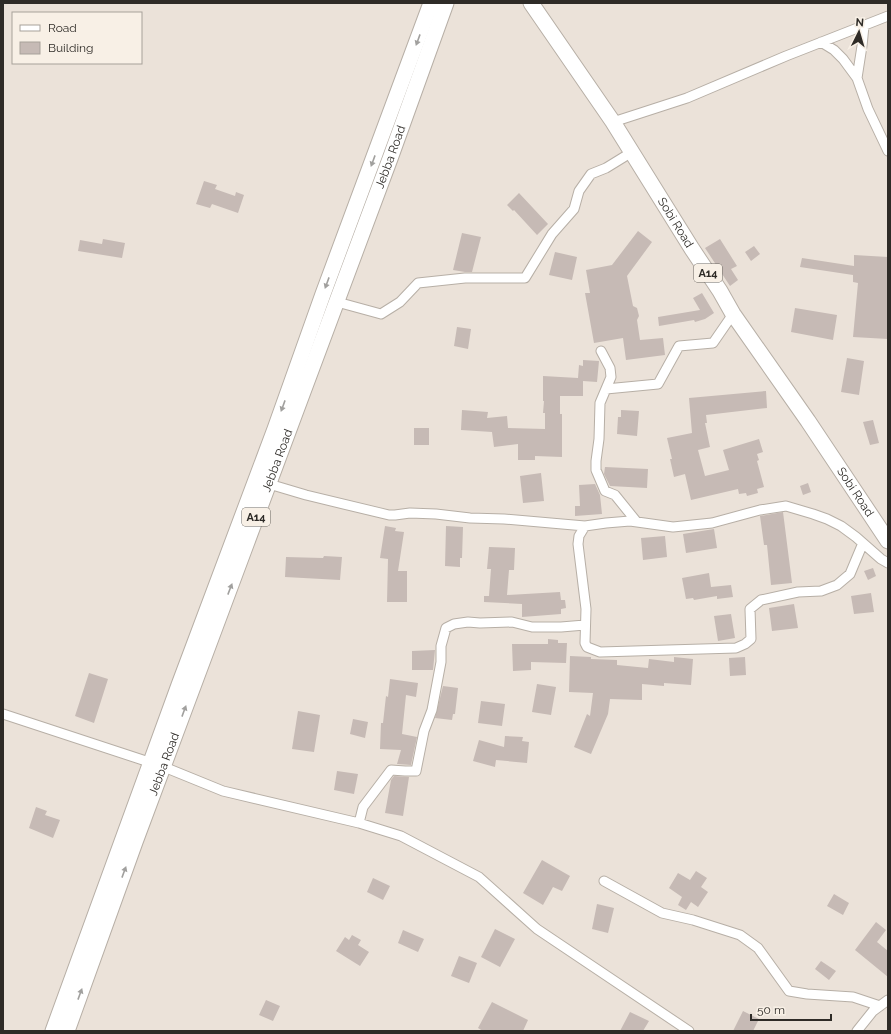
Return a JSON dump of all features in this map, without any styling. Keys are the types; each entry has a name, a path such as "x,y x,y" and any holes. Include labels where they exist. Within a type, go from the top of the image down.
{"highway":[{"name":"A14","path":"53,1031 158,765 179,685 432,3"},
{"name":"Jebba Road","path":"67,1031 135,842 158,765 269,484 392,156 446,3"},
{"name":"Sobi Road","path":"531,3 613,122 692,249 720,290 733,314 808,421 888,541"}],"street":[{"path":"613,122 686,98 888,16"},
{"path":"857,78 864,26"},
{"path":"821,42 834,50 843,59 857,78 868,109 888,151"},
{"path":"337,302 381,314 400,302 418,283 466,278 525,278 552,234 574,209 579,191 591,174 606,168 632,152"},
{"path":"606,389 658,384 679,346 713,343 733,314"},
{"path":"601,351 610,368 611,377 600,403 596,470 605,491 615,495 636,521"},
{"path":"269,484 306,495 389,515 410,512 585,526 636,521 658,526 682,527 712,523 760,510 786,506 827,519 841,526 888,563"},
{"path":"585,526 579,536 578,544 586,608 585,643 587,647 600,652 736,648 745,644 751,639 750,609 760,600 798,592 821,591 837,585 850,574 863,543"},
{"path":"360,822 363,808 391,770 416,771 424,731 432,710 441,662 441,646 446,628 454,624 468,622 512,622 532,627 561,628 585,624"},
{"path":"3,714 158,765 223,791 360,822 401,836 478,877 537,929 689,1031"},
{"path":"604,881 662,913 693,920 740,935 758,948 789,991 807,994 853,997 880,1006"},
{"path":"857,1031 873,1011 888,1000"}],"building":[{"path":"204,181 217,185 215,189 235,196 236,192 244,195 238,213 212,204 210,208 196,204"},
{"path":"519,193 548,224 537,235 514,210 513,211 507,205"},
{"path":"638,231 652,242 627,276 633,306 637,308 639,316 637,320 640,340 663,338 665,355 626,360 623,338 594,343 585,293 590,293 586,270 612,265"},
{"path":"462,233 481,237 472,272 453,270"},
{"path":"103,239 125,243 122,258 78,251 80,240 102,244"},
{"path":"720,239 737,266 731,269 738,280 730,286 705,248"},
{"path":"754,246 760,254 751,261 745,252"},
{"path":"555,252 577,257 572,280 549,275"},
{"path":"854,255 888,257 888,339 853,337 858,283 853,282 853,275 800,267 802,258 854,266"},
{"path":"702,293 714,313 705,319 695,322 694,320 659,326 658,317 700,310 693,298"},
{"path":"795,308 837,315 833,340 791,332"},
{"path":"457,327 471,329 468,349 454,346"},
{"path":"847,358 864,361 859,395 841,392"},
{"path":"583,360 599,361 597,382 583,381 583,396 560,396 560,414 562,414 562,457 535,456 535,460 518,460 518,444 494,447 492,432 461,430 462,410 488,412 487,418 507,416 508,428 545,429 545,413 543,413 543,376 578,378 579,365 583,366"},
{"path":"766,391 767,408 706,415 707,423 705,423 710,447 698,450 705,476 729,470 723,450 759,439 763,452 757,454 759,460 757,461 764,487 757,489 758,493 747,496 746,493 739,494 738,489 691,500 685,474 674,477 670,459 672,459 667,438 692,433 689,398"},
{"path":"621,410 639,411 637,436 617,434 618,417 621,417"},
{"path":"873,420 879,443 870,445 863,422"},
{"path":"414,428 429,428 429,445 414,445"},
{"path":"605,467 648,469 647,488 610,486 604,474"},
{"path":"541,473 544,501 523,503 520,476"},
{"path":"808,483 811,492 803,495 800,486"},
{"path":"595,484 600,495 602,514 575,516 575,506 580,506 579,485"},
{"path":"783,512 792,583 771,585 767,545 764,545 760,516"},
{"path":"385,526 396,528 395,531 404,532 398,571 407,571 407,602 387,602 388,559 380,558"},
{"path":"446,526 463,527 462,558 460,558 460,567 445,566"},
{"path":"714,529 717,548 686,553 683,534"},
{"path":"665,536 667,557 643,560 641,538"},
{"path":"489,547 515,548 514,570 509,570 507,595 560,592 561,600 565,600 566,608 561,609 561,614 522,617 522,604 484,602 484,596 489,596 491,569 487,569"},
{"path":"324,556 342,557 340,580 285,577 286,557 323,558"},
{"path":"873,568 876,576 868,580 864,571"},
{"path":"709,573 711,587 731,585 733,597 717,599 717,596 694,600 693,598 686,599 682,578"},
{"path":"871,593 874,612 854,614 851,596"},
{"path":"794,604 798,628 772,631 769,608"},
{"path":"731,614 735,638 718,641 714,616"},
{"path":"548,639 558,640 558,643 567,643 566,663 531,662 531,670 513,671 512,644 548,644"},
{"path":"435,650 433,670 412,670 412,651"},
{"path":"570,656 591,657 591,659 617,660 617,665 648,668 649,659 674,662 674,657 693,659 691,685 664,683 664,686 642,684 642,700 610,699 608,714 591,754 574,747 587,714 590,716 593,693 569,692"},
{"path":"745,657 746,675 730,676 729,658"},
{"path":"89,673 108,679 94,723 75,716"},
{"path":"390,679 418,683 416,697 406,695 402,734 417,737 411,765 397,764 401,750 380,749 381,723 383,723 386,696 388,697"},
{"path":"537,684 556,687 551,715 532,712"},
{"path":"443,686 458,688 455,714 453,714 452,720 435,718"},
{"path":"481,701 505,704 502,726 478,723"},
{"path":"298,711 320,715 314,752 292,749"},
{"path":"353,719 368,722 365,738 350,734"},
{"path":"505,736 523,737 522,741 529,742 527,763 496,760 495,767 473,761 479,740 504,747"},
{"path":"337,771 358,774 354,794 334,790"},
{"path":"394,776 409,777 403,816 385,813 391,780"},
{"path":"36,807 47,811 45,815 60,820 53,838 29,828"},
{"path":"542,860 570,876 562,891 553,887 543,905 523,893"},
{"path":"696,871 707,878 701,887 708,892 698,907 691,902 686,910 678,905 682,897 669,888 678,873 690,880"},
{"path":"373,878 390,886 383,900 367,892"},
{"path":"834,894 849,903 843,915 827,906"},
{"path":"597,904 614,908 608,933 592,929"},
{"path":"876,922 886,930 877,942 888,951 888,977 855,950"},
{"path":"495,929 515,939 500,967 481,957"},
{"path":"403,930 424,939 418,952 398,943"},
{"path":"352,935 361,940 358,945 369,952 360,966 336,951 345,937 349,940"},
{"path":"459,956 477,963 469,983 451,976"},
{"path":"821,961 836,971 829,980 815,969"},
{"path":"266,1000 280,1006 273,1021 259,1015"},
{"path":"492,1002 528,1020 523,1031 483,1031 478,1028"},
{"path":"743,1011 759,1019 753,1031 733,1031"},
{"path":"630,1012 649,1021 643,1031 620,1031"}]}
